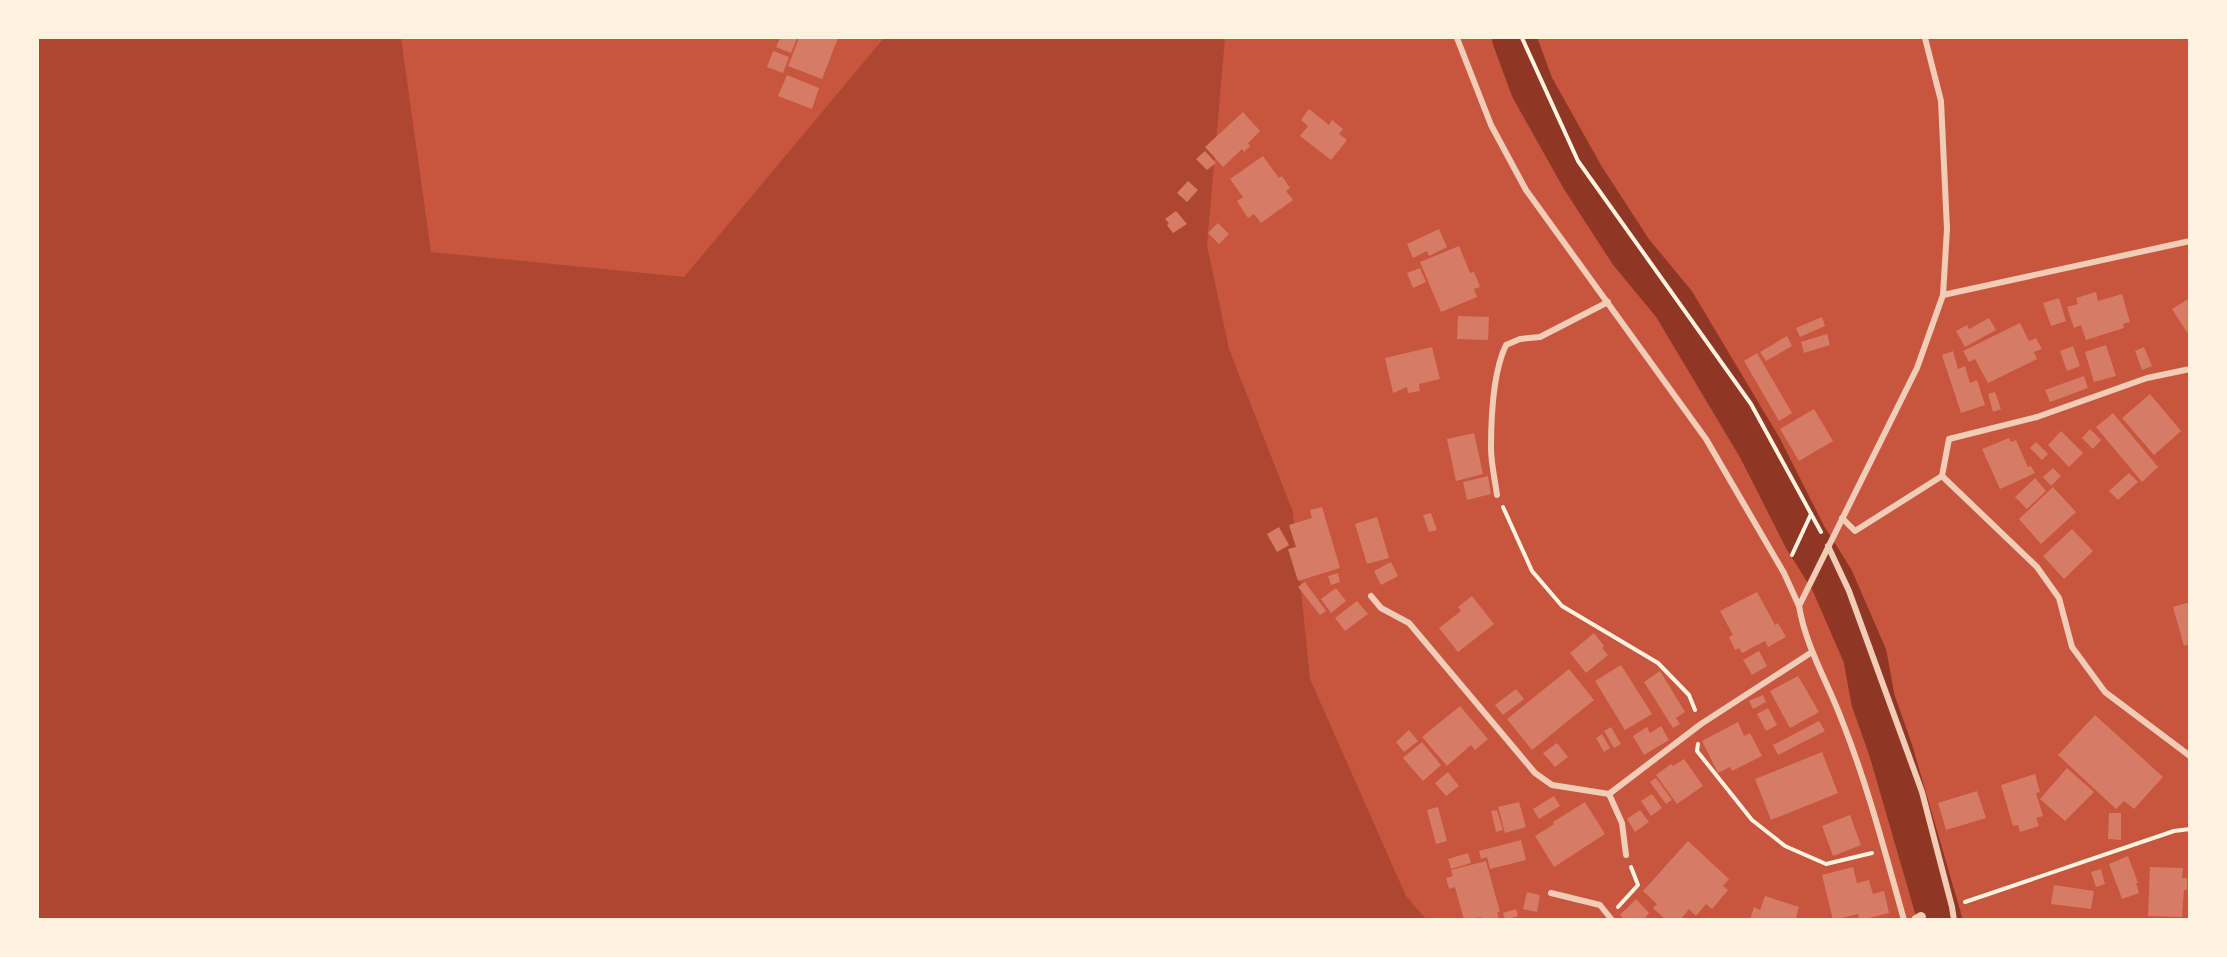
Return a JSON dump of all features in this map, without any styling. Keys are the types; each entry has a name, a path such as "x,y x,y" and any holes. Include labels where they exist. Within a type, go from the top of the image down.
{"street":[{"path":"1457,38 1491,125 1526,189 1706,439 1784,573 1799,606 1803,632 1841,717 1870,799 1904,920"},
{"path":"1799,606 1917,368 1943,295 1947,229 1941,101 1925,38"},
{"path":"1943,295 2190,241"},
{"path":"1497,495 1491,449 1500,357 1506,345 1520,339 1540,337 1608,302"},
{"path":"1842,518 1855,531 1942,476 1948,439 2037,417 2147,378 2190,369"},
{"path":"1942,476 2037,567 2059,598 2072,647 2104,692 2190,756"},
{"path":"1828,546 1849,591 1922,792 1954,920"},
{"path":"1371,596 1381,608 1409,623 1535,773 1552,785 1609,794 1701,724 1812,652"},
{"path":"1609,794 1622,823 1626,855"},
{"path":"1551,893 1600,905 1610,918"}],"path":[{"path":"1522,38 1578,161 1751,404 1828,546"},
{"path":"1497,495 1532,572 1562,606 1658,663 1689,695 1701,724 1697,751 1752,820 1785,846 1826,864 1884,850"},
{"path":"1784,573 1811,514"},
{"path":"1952,907 2174,831 2190,829"},
{"path":"1610,918 1638,885 1626,855"}],"shaded area":[{"path":"38,38 401,38 431,252 684,277 884,38 1225,38 1207,245 1229,349 1293,512 1310,679 1406,896 1426,919 38,919"}],"building":[{"path":"780,38 797,38 791,53 776,47"},
{"path":"799,38 838,38 822,79 788,66"},
{"path":"773,51 789,57 783,73 767,67"},
{"path":"787,75 819,88 812,109 778,96"},
{"path":"1309,109 1329,125 1332,120 1343,129 1339,134 1347,140 1331,160 1300,136 1308,126 1301,120"},
{"path":"1243,112 1260,131 1248,143 1250,146 1244,152 1242,149 1223,167 1205,147"},
{"path":"1205,151 1216,163 1207,170 1196,159"},
{"path":"1263,156 1279,178 1282,176 1290,188 1286,191 1293,200 1261,223 1254,214 1248,218 1237,201 1243,197 1230,179"},
{"path":"1188,181 1198,190 1187,202 1177,193"},
{"path":"1176,211 1187,224 1173,233 1165,219"},
{"path":"1218,223 1229,234 1219,244 1208,233"},
{"path":"1439,229 1447,247 1429,256 1427,251 1413,258 1407,244"},
{"path":"1459,246 1470,273 1474,272 1480,287 1474,289 1477,297 1441,312 1420,262"},
{"path":"1420,268 1426,282 1413,288 1407,273"},
{"path":"2096,292 2098,301 2122,294 2130,322 2123,324 2124,328 2086,340 2081,325 2074,328 2067,307 2078,304 2076,298"},
{"path":"2059,298 2066,321 2051,326 2043,303"},
{"path":"2190,298 2190,337 2172,309"},
{"path":"1458,316 1489,317 1488,340 1457,339"},
{"path":"1822,317 1825,326 1800,337 1796,328"},
{"path":"1989,318 1996,330 1965,347 1956,331 1967,325 1969,329"},
{"path":"2020,323 2029,341 2036,338 2042,349 2034,352 2037,359 1988,383 1975,359 1969,362 1963,351"},
{"path":"1827,334 1830,345 1804,353 1801,342"},
{"path":"1787,336 1792,346 1766,361 1760,352"},
{"path":"2106,345 2116,376 2094,382 2085,352"},
{"path":"2073,346 2080,366 2067,371 2060,351"},
{"path":"1432,347 1440,379 1419,384 1420,391 1408,393 1407,387 1393,393 1385,358"},
{"path":"2144,347 2152,366 2142,370 2135,351"},
{"path":"1953,351 1958,369 1965,366 1970,383 1977,380 1985,405 1961,413 1942,355"},
{"path":"1757,353 1792,413 1779,421 1744,361"},
{"path":"2084,376 2088,388 2050,402 2045,390"},
{"path":"1995,392 2001,409 1993,412 1988,394"},
{"path":"2150,394 2181,431 2154,455 2122,418"},
{"path":"1814,409 1833,441 1799,461 1780,429"},
{"path":"2113,413 2158,467 2142,482 2096,427"},
{"path":"2090,429 2101,440 2093,449 2082,438"},
{"path":"2061,431 2083,453 2069,467 2048,445"},
{"path":"1474,433 1483,474 1456,481 1447,439"},
{"path":"2009,438 2011,442 2016,440 2028,467 2031,466 2035,473 2000,489 1982,449"},
{"path":"2036,442 2048,454 2042,460 2030,448"},
{"path":"2053,468 2061,476 2051,486 2043,477"},
{"path":"2129,473 2138,482 2118,500 2109,491"},
{"path":"1488,476 1491,494 1467,500 1463,482"},
{"path":"2035,478 2046,491 2027,509 2015,497"},
{"path":"2053,487 2076,512 2041,544 2019,519"},
{"path":"1322,507 1340,568 1298,581 1288,549 1296,547 1289,525 1312,518 1310,510"},
{"path":"1431,513 1437,530 1429,532 1423,515"},
{"path":"1377,517 1389,558 1367,564 1355,524"},
{"path":"1279,527 1289,545 1277,552 1267,534"},
{"path":"2072,529 2093,551 2064,579 2043,556"},
{"path":"1391,562 1398,576 1381,585 1374,571"},
{"path":"1338,573 1340,582 1331,585 1328,576"},
{"path":"1305,582 1326,611 1320,615 1298,587"},
{"path":"1336,588 1346,601 1331,613 1321,599"},
{"path":"1757,592 1775,625 1778,623 1786,637 1768,647 1765,641 1742,653 1739,648 1735,650 1729,637 1733,635 1720,611"},
{"path":"1472,596 1494,624 1458,652 1439,628 1461,611 1458,607"},
{"path":"1357,601 1368,614 1345,631 1335,618"},
{"path":"2190,602 2190,644 2184,646 2173,607"},
{"path":"1594,633 1608,655 1586,673 1570,653"},
{"path":"1759,651 1767,666 1752,675 1743,660"},
{"path":"1621,665 1652,714 1625,730 1595,681"},
{"path":"1569,669 1594,700 1532,750 1507,719"},
{"path":"1660,671 1685,712 1676,718 1680,724 1673,728 1644,682"},
{"path":"1798,676 1819,712 1790,728 1770,691"},
{"path":"1516,689 1524,699 1503,715 1495,705"},
{"path":"1763,695 1766,702 1753,709 1749,701"},
{"path":"1460,706 1488,739 1475,750 1471,745 1447,766 1422,737"},
{"path":"1768,708 1777,725 1766,731 1757,714"},
{"path":"2095,715 2163,777 2134,809 2124,801 2116,809 2058,755"},
{"path":"1819,721 1825,731 1778,755 1773,745"},
{"path":"1738,722 1744,736 1750,733 1762,756 1732,771 1730,767 1718,773 1702,741"},
{"path":"1661,726 1669,740 1644,755 1633,736 1647,727 1650,733"},
{"path":"1611,727 1621,744 1614,748 1604,731"},
{"path":"1409,730 1418,741 1404,752 1396,742"},
{"path":"1602,734 1610,748 1604,752 1596,738"},
{"path":"1422,742 1441,765 1423,781 1403,758"},
{"path":"1557,743 1568,757 1555,767 1543,753"},
{"path":"1822,752 1838,793 1771,820 1755,779"},
{"path":"1684,759 1703,786 1677,804 1656,775 1671,764 1673,766"},
{"path":"2067,768 2094,792 2065,821 2040,799"},
{"path":"1448,772 1459,786 1446,796 1435,783"},
{"path":"2035,774 2040,792 2036,793 2043,816 2036,818 2039,826 2020,832 2018,825 2013,826 2001,785"},
{"path":"1656,778 1672,800 1666,804 1650,782"},
{"path":"1977,791 1986,818 1946,830 1938,803"},
{"path":"1652,794 1662,808 1651,816 1641,801"},
{"path":"1554,796 1560,806 1539,819 1533,809"},
{"path":"1519,802 1526,827 1505,833 1498,807"},
{"path":"1585,802 1605,834 1554,867 1535,836"},
{"path":"1438,807 1447,841 1436,844 1427,810"},
{"path":"1497,810 1503,830 1496,832 1491,811"},
{"path":"1640,810 1649,822 1635,832 1627,819"},
{"path":"2109,813 2121,813 2121,840 2108,839"},
{"path":"1850,815 1861,845 1833,856 1822,826"},
{"path":"1521,840 1526,860 1490,869 1487,857 1481,859 1479,851"},
{"path":"1688,841 1729,879 1723,886 1728,890 1712,909 1706,904 1696,916 1689,909 1680,920 1666,920 1653,908 1657,904 1643,891"},
{"path":"1468,853 1471,863 1451,869 1448,859"},
{"path":"2128,856 2138,883 2136,883 2139,893 2122,899 2109,864"},
{"path":"1486,861 1500,912 1497,912 1499,920 1481,920 1481,917 1464,920 1455,887 1449,889 1446,878 1453,876 1451,870"},
{"path":"1853,867 1857,883 1869,880 1873,894 1884,891 1889,913 1861,920 1858,914 1833,920 1822,875"},
{"path":"2150,867 2183,868 2182,878 2187,878 2187,890 2184,890 2182,917 2148,916"},
{"path":"2101,869 2105,884 2096,887 2091,872"},
{"path":"2054,885 2094,891 2091,909 2051,904"},
{"path":"1527,892 1540,895 1537,912 1523,909"},
{"path":"1765,896 1799,907 1796,917 1802,920 1750,920 1754,907 1760,910"},
{"path":"1636,899 1649,913 1645,918 1647,920 1625,920 1620,915"},
{"path":"1516,909 1518,916 1505,920 1503,913"}],"waterway":[{"path":"1514,38 1532,87 1583,178 1631,252 1674,304 1760,448 1805,537 1832,580 1865,656 1873,700 1891,751 1940,920"}]}
